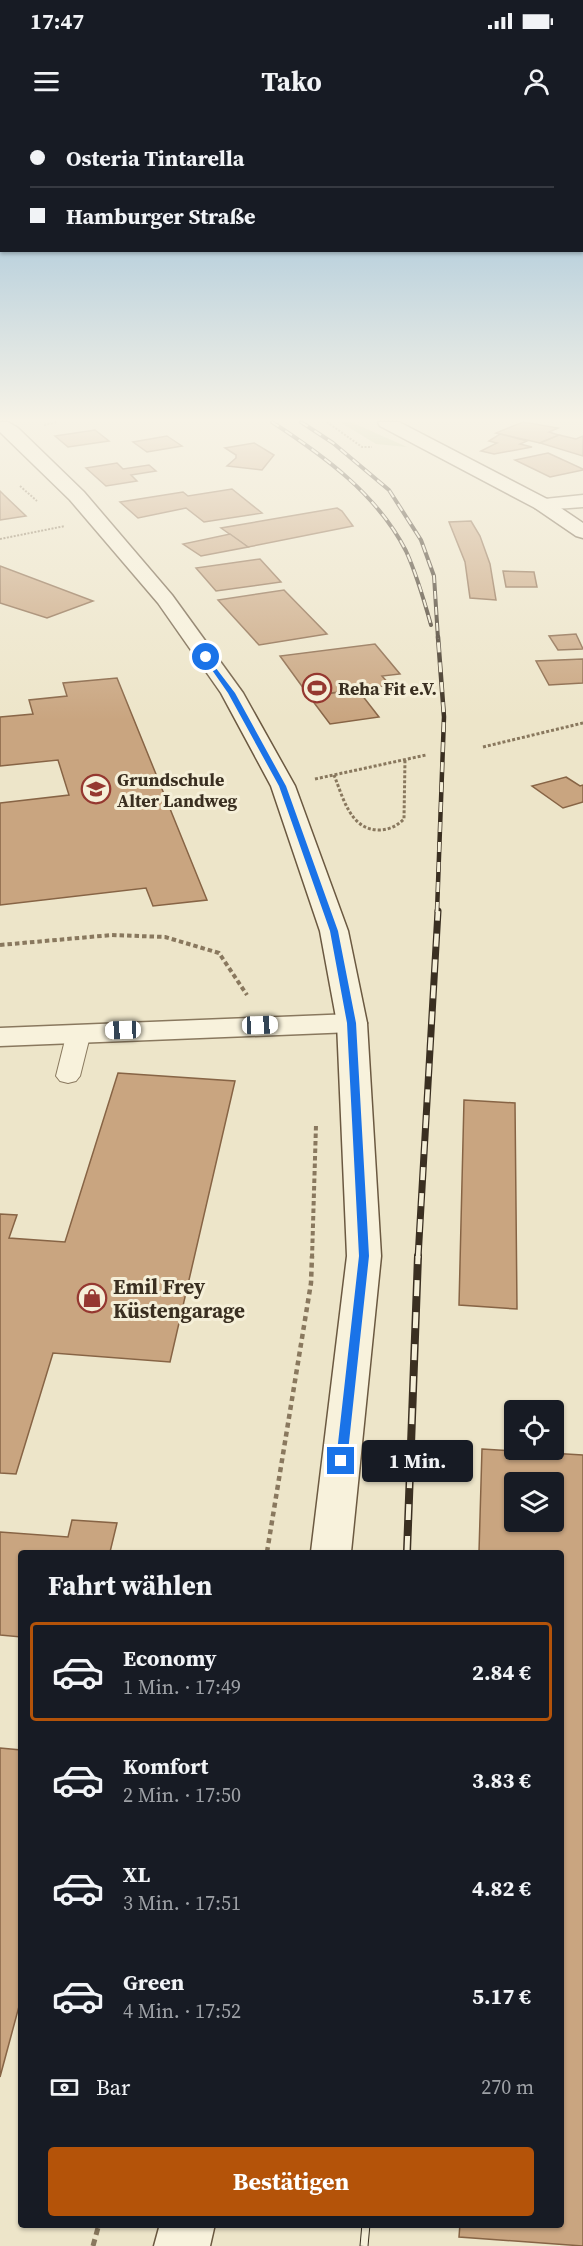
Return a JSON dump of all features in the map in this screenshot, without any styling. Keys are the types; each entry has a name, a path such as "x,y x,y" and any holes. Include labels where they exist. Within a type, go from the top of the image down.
{"main road":[{"path":"567,521 583,532"},
{"path":"88,522 165,599 232,693 283,786 334,931 352,1023 364,1256 331,1550"},
{"path":"0,1037 79,1032 352,1023"},
{"path":"182,2246 187,2228"}],"lane":[{"path":"68,1076 79,1032"}],"path":[{"path":"0,539 88,522"},
{"path":"483,747 583,723"},
{"path":"405,759 404,819 394,828 376,830 364,828 355,822 334,775 405,759 426,755"},
{"path":"0,945 112,935 165,937 219,953 258,1012 260,1025"},
{"path":"267,1550 311,1283 317,1118"},
{"path":"93,2246 98,2228"}],"building":[{"path":"260,521 349,521 353,526 248,547 221,528"},
{"path":"471,521 480,536 490,564 496,600 470,598 465,562 449,522"},
{"path":"230,534 248,547 201,556 183,544"},
{"path":"260,559 281,582 216,591 196,568"},
{"path":"0,566 93,601 47,618 0,603"},
{"path":"503,571 534,572 537,587 506,587"},
{"path":"284,590 327,634 259,645 218,600"},
{"path":"576,634 583,649 558,650 549,636"},
{"path":"375,644 400,674 382,676 390,685 309,696 280,656"},
{"path":"583,659 583,683 549,685 536,661"},
{"path":"117,678 207,900 153,906 146,888 0,905 0,803 69,795 58,760 0,766 0,717 33,714 29,700 67,696 63,683"},
{"path":"358,690 379,717 330,724 309,696"},
{"path":"566,777 580,786 583,785 583,802 563,808 532,786"},
{"name":"Emil Frey Küstengarage","path":"118,1073 235,1081 170,1362 53,1353 16,1474 0,1473 0,1214 17,1215 9,1238 65,1242"},
{"path":"464,1100 515,1103 517,1309 459,1305"},
{"path":"482,1449 504,1450 504,1460 564,1460 564,1454 583,1455 583,2246 459,2237 460,2228 564,2228 564,1550 479,1550"},
{"path":"72,1520 117,1523 110,1550 18,1550 18,1637 0,1635 0,1532 68,1537"},
{"path":"0,1748 18,1750 18,2010 0,2077"}],"railway":[{"path":"387,521 406,551 431,625"},
{"path":"409,521 421,540 434,576 438,639"},
{"path":"437,912 444,717 438,637"},
{"path":"418,1258 438,911"},
{"path":"407,1550 418,1256"},
{"path":"364,2246 366,2228"}],"place":[{"name":"Reha Fit e.V.","path":"317,688"},
{"name":"Grundschule Alter Landweg","path":"96,789"},
{"name":"Emil Frey Küstengarage","path":"92,1298"}],"route":[{"path":"206,657 232,693 283,786 334,931 352,1023 364,1256 341,1461"}]}
